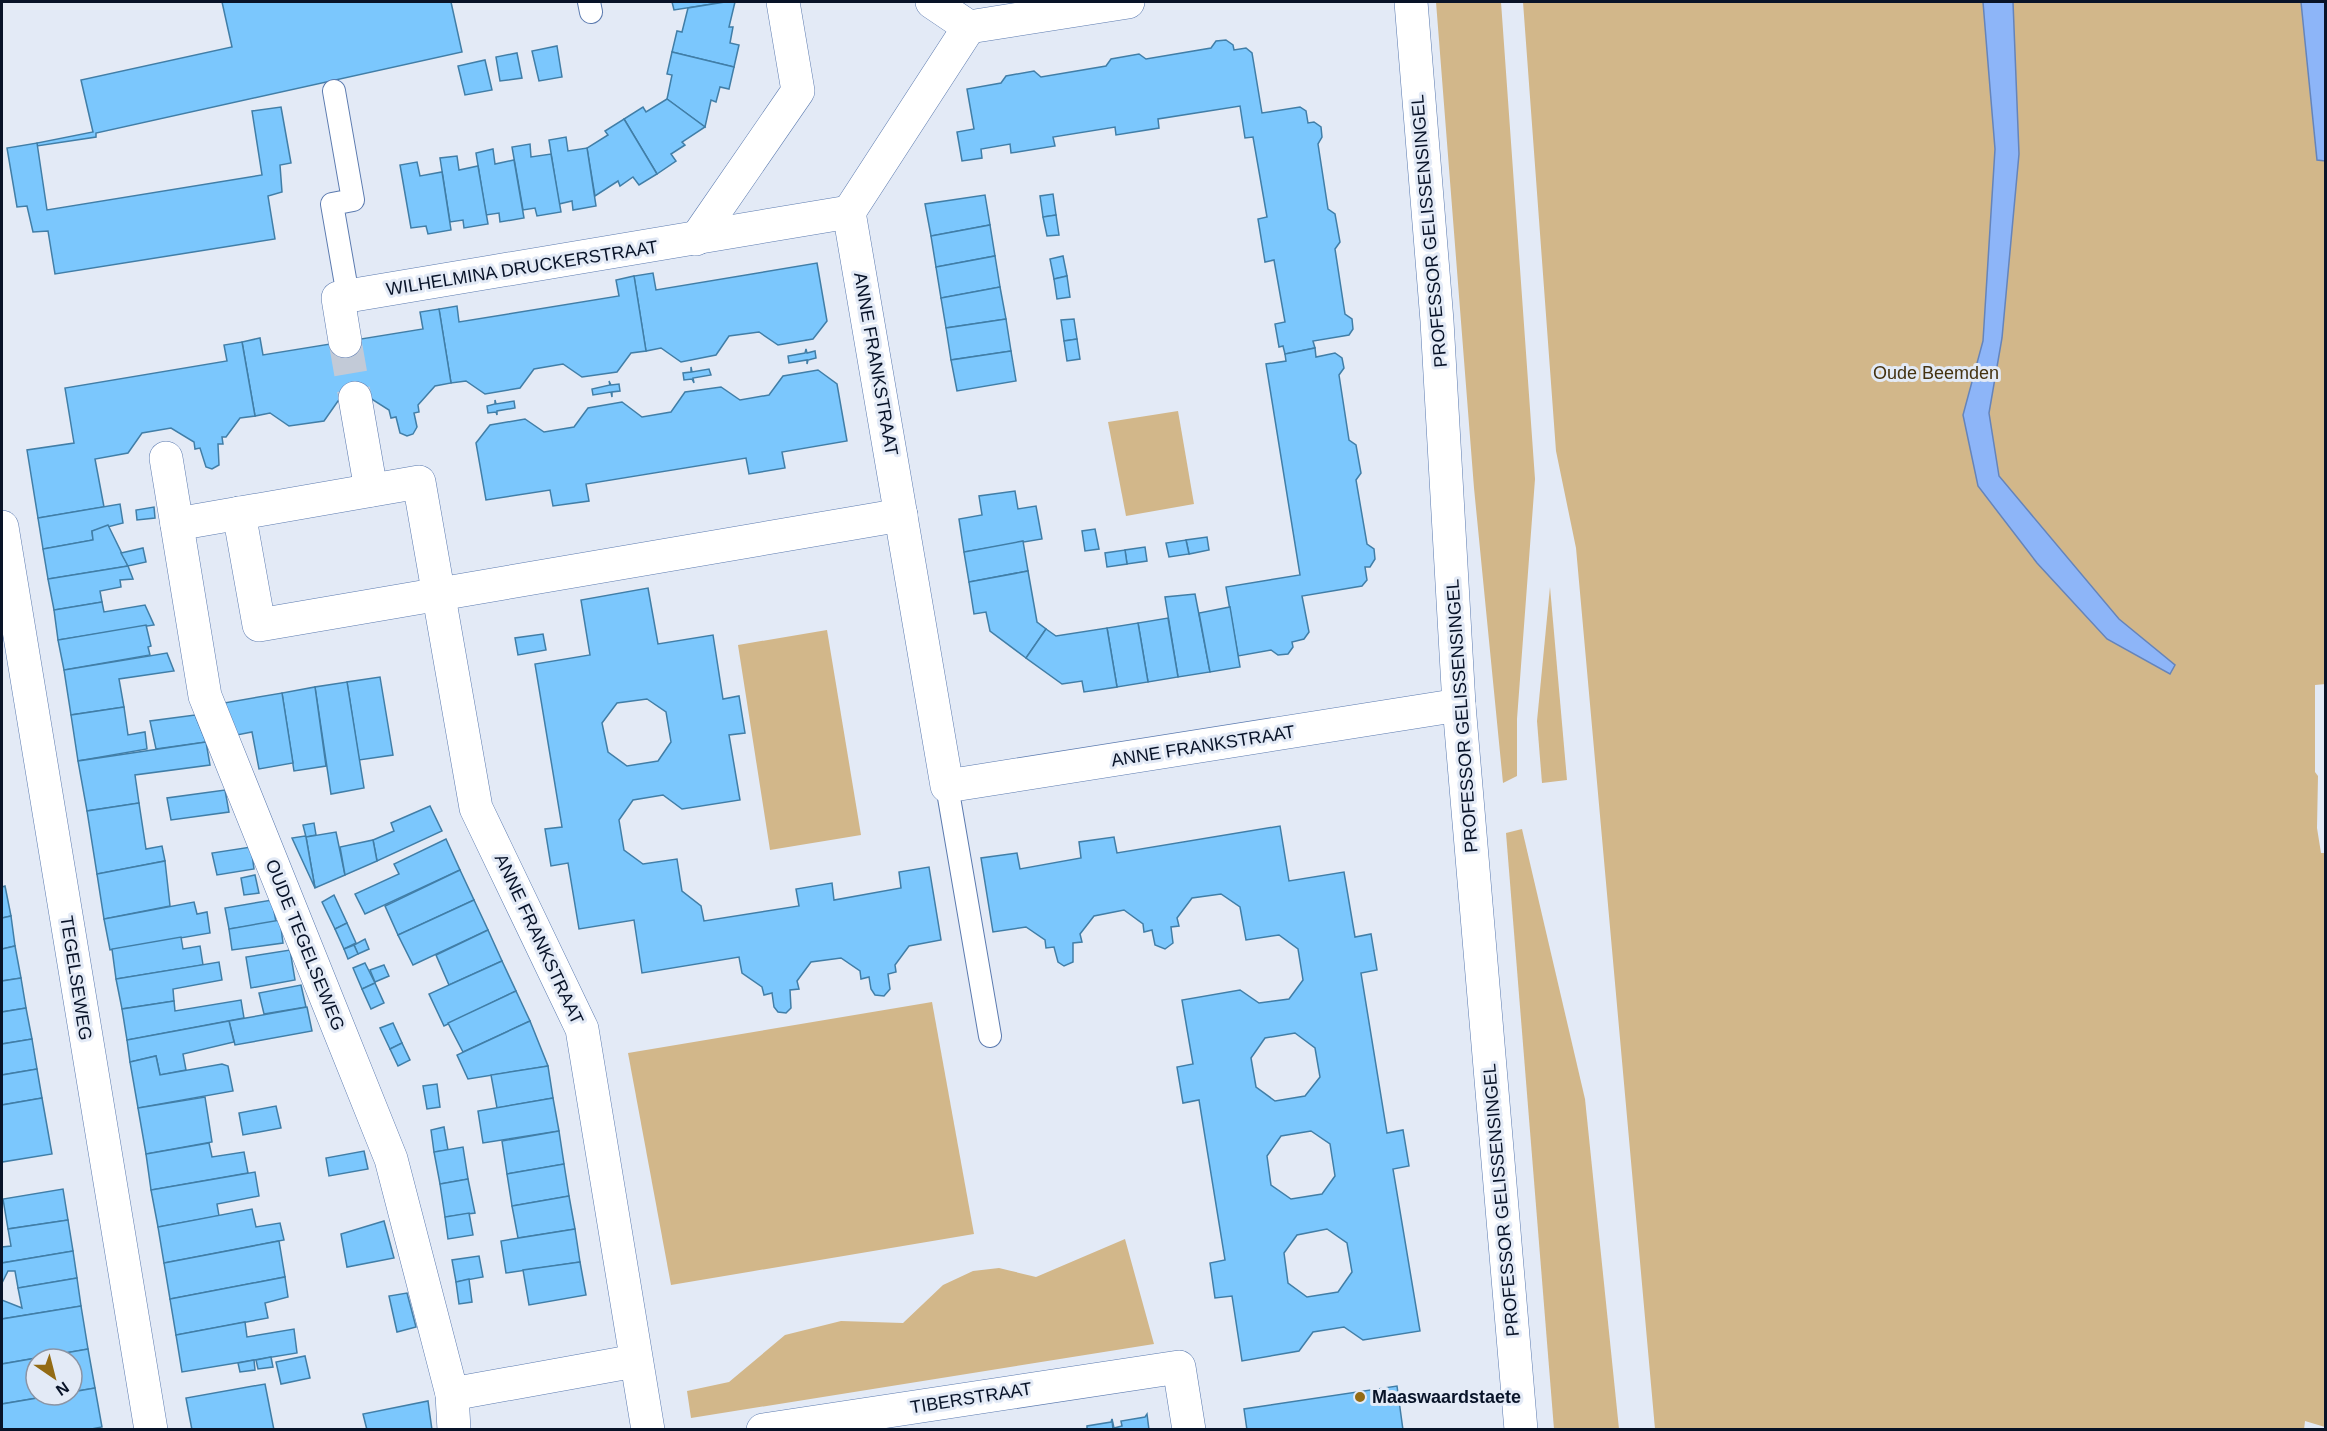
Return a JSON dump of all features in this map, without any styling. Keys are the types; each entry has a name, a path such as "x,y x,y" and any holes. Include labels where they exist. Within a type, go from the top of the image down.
{"street":[{"path":"696,239 798,92 783,2"},
{"path":"932,2 969,27 1128,2"},
{"name":"PROFESSOR GELISSENSINGEL","path":"1410,2 1437,321 1459,705 1521,1430"},
{"path":"849,212 969,27"},
{"name":"WILHELMINA DRUCKERSTRAAT","path":"343,297 849,212"},
{"name":"ANNE FRANKSTRAAT","path":"849,212 947,786 1459,705"},
{"path":"343,297 345,341"},
{"path":"355,398 371,490"},
{"name":"OUDE TEGELSEWEG","path":"166,458 205,696 391,1159 452,1394 454,1430"},
{"name":"ANNE FRANKSTRAAT","path":"177,524 419,482 476,808 582,1029 648,1430"},
{"path":"239,513 259,625 901,516"},
{"name":"TEGELSEWEG","path":"2,527 151,1430"},
{"path":"452,1394 635,1361"},
{"name":"TIBERSTRAAT","path":"763,1430 1179,1367 1189,1430"}],"lane":[{"path":"334,91 352,200 332,204 343,297"},
{"name":"ANNE FRANKSTRAAT","path":"947,786 990,1036"}],"green space":[{"path":"1436,2 1501,2 1535,479 1517,719 1517,776 1503,783 1474,488"},
{"name":"Oude Beemden","path":"1523,2 2301,2 2317,160 2326,161 2326,684 2315,685 2317,828 2321,853 2326,853 2325,1427 2305,1421 2304,1430 1655,1429 1576,548 1556,451"},
{"path":"1178,411 1194,504 1126,516 1108,422"},
{"path":"1550,587 1567,780 1542,783 1537,721"},
{"path":"827,630 861,835 770,850 738,645"},
{"path":"1522,829 1585,1099 1619,1429 1554,1429 1506,833"},
{"path":"932,1002 974,1234 671,1285 628,1053"},
{"path":"1125,1239 1154,1344 691,1418 687,1391 729,1382 785,1335 841,1321 903,1323 943,1285 973,1271 999,1268 1036,1277"}],"water":[{"path":"1983,2 2013,2 2019,154 2002,338 1989,413 1999,476 2119,619 2175,665 2170,674 2107,639 2037,563 1978,486 1963,415 1983,341 1995,149"},
{"path":"2301,2 2325,2 2325,161 2317,160"}],"building":[{"path":"222,2 451,2 462,52 96,133 96,137 37,146 37,143 93,132 81,80 232,47"},
{"path":"672,2 725,2 674,10"},
{"path":"735,2 729,27 733,27 730,43 739,45 734,67 672,52 677,31 682,32 688,8"},
{"path":"1226,40 1233,45 1234,50 1246,48 1252,53 1262,113 1300,107 1306,111 1308,123 1314,122 1321,127 1322,137 1318,144 1328,209 1335,214 1340,242 1335,249 1345,314 1352,319 1353,329 1349,335 1313,341 1315,348 1285,354 1283,346 1279,347 1275,324 1285,322 1274,260 1265,262 1258,219 1267,217 1253,137 1245,138 1240,106 1158,119 1159,128 1116,135 1115,127 1053,137 1055,146 1011,153 1010,144 981,149 982,158 962,161 957,132 974,129 967,89 1001,83 1006,76 1034,71 1041,77 1106,66 1111,59 1139,54 1146,59 1211,48 1216,41"},
{"path":"557,46 562,77 539,81 532,51"},
{"path":"672,52 734,67 729,89 720,87 716,102 711,100 705,127 667,99 672,75 667,74"},
{"path":"517,53 522,78 500,81 496,57"},
{"path":"485,60 492,90 465,95 458,66"},
{"path":"667,99 705,127 682,142 685,145 671,154 676,161 657,174 624,119 643,107 646,112"},
{"path":"281,107 291,163 280,165 282,192 268,196 275,239 55,274 48,231 33,232 27,206 17,207 7,148 37,143 47,210 262,175 252,111"},
{"path":"624,119 657,174 639,185 633,177 620,186 618,181 595,196 587,148 608,135 605,131"},
{"path":"566,137 568,151 587,148 596,206 573,210 572,201 559,204 549,140"},
{"path":"530,144 531,157 551,154 561,212 537,216 535,208 523,210 512,147"},
{"path":"493,149 495,164 514,160 524,218 500,222 499,213 486,215 476,153"},
{"path":"457,156 459,170 478,166 488,224 464,228 463,220 450,222 440,158"},
{"path":"417,162 420,176 442,172 451,230 428,234 426,226 411,228 400,165"},
{"path":"1053,194 1056,215 1043,217 1040,196"},
{"path":"985,195 990,225 931,236 925,204"},
{"path":"1056,215 1059,235 1047,236 1043,217"},
{"path":"990,225 995,256 936,267 931,236"},
{"path":"995,256 1000,287 941,298 936,267"},
{"path":"1063,256 1067,276 1054,279 1050,259"},
{"path":"817,263 827,321 813,339 778,345 759,332 729,336 716,355 681,362 661,348 646,351 634,276 653,273 656,290"},
{"path":"634,276 646,351 631,353 617,372 582,377 563,364 534,369 520,388 485,394 466,381 451,383 439,309 457,306 459,322 619,296 616,280"},
{"path":"1067,276 1070,297 1057,299 1054,279"},
{"path":"1000,287 1006,319 946,328 941,298"},
{"path":"439,309 451,383 435,386 418,405 419,412 414,413 417,427 413,434 407,436 400,433 396,417 391,418 389,410 367,396 338,401 324,421 289,426 270,413 255,416 242,342 260,338 263,355 423,329 420,312"},
{"path":"1006,319 1011,351 951,360 946,328"},
{"path":"1074,319 1077,339 1064,341 1061,320"},
{"path":"1077,339 1080,359 1067,361 1064,341"},
{"path":"242,342 255,416 240,418 226,437 222,437 223,444 218,444 219,465 212,469 206,467 200,448 195,449 194,442 171,428 142,433 128,453 95,459 104,507 38,518 27,450 74,443 65,388 227,361 224,345"},
{"path":"1315,348 1316,357 1335,353 1342,358 1344,368 1339,375 1349,440 1356,445 1361,473 1356,480 1367,544 1374,549 1375,559 1370,567 1365,567 1367,580 1362,586 1302,596 1309,632 1304,639 1292,642 1293,647 1288,654 1278,655 1271,650 1238,656 1226,587 1300,575 1266,364 1286,361 1285,354"},
{"path":"806,349 807,353 815,351 816,358 808,360 807,364 807,360 789,363 788,356 805,353"},
{"path":"1011,351 1016,381 957,391 951,360"},
{"path":"691,367 692,372 709,369 711,375 693,378 694,383 692,379 684,380 683,373 691,372"},
{"path":"818,370 837,384 847,441 782,452 785,468 749,474 746,458 586,484 589,501 553,506 550,490 486,500 476,443 490,425 525,419 544,432 574,427 588,408 622,402 642,417 671,412 685,392 721,387 740,400 769,395 783,376"},
{"path":"609,381 611,385 619,384 620,391 612,392 612,397 611,392 593,395 592,389 610,385"},
{"path":"495,400 496,404 514,401 515,408 497,411 497,415 496,412 488,413 487,406 495,404"},
{"path":"1015,491 1018,509 1036,506 1042,539 964,552 959,519 982,515 979,496"},
{"path":"120,504 123,523 92,531 93,540 43,549 38,518"},
{"path":"154,507 155,518 137,520 136,510"},
{"path":"108,525 128,566 48,579 43,549 93,540 92,531"},
{"path":"1095,529 1099,549 1085,551 1082,531"},
{"path":"1207,537 1209,550 1189,554 1186,540"},
{"path":"1186,540 1189,554 1169,557 1166,543"},
{"path":"1023,541 1028,571 969,582 964,552"},
{"path":"1145,547 1147,561 1127,564 1125,550"},
{"path":"143,548 146,562 128,566 121,553"},
{"path":"1125,550 1127,564 1107,567 1105,553"},
{"path":"128,566 133,579 120,580 121,587 100,591 102,602 54,610 48,579"},
{"path":"1028,571 1037,622 1046,629 1026,658 990,631 986,612 974,614 969,582"},
{"path":"648,588 658,644 713,635 723,699 739,696 745,733 729,735 740,800 682,809 663,795 633,800 619,820 624,850 643,864 677,859 682,891 701,906 704,921 799,906 796,889 832,883 834,900 901,888 899,872 929,867 941,940 909,946 895,965 896,972 888,974 890,989 884,996 875,995 871,989 869,977 861,979 860,971 841,958 811,962 797,981 799,989 790,990 791,1008 786,1013 778,1012 774,1007 772,993 764,995 762,987 742,973 739,957 642,973 634,920 579,929 568,863 551,866 545,829 562,827 535,664 590,655 581,600","holes":["647,699 666,712 671,742 658,761 627,766 608,752 602,723 617,703"]},
{"path":"1195,594 1210,672 1178,677 1165,597"},
{"path":"102,602 104,612 145,605 154,625 58,640 54,610"},
{"path":"1230,607 1240,667 1210,672 1199,613"},
{"path":"1168,618 1178,677 1148,682 1138,623"},
{"path":"1138,623 1148,682 1117,687 1107,628"},
{"path":"146,625 151,646 148,647 150,655 64,670 58,640"},
{"path":"1107,628 1117,687 1084,692 1082,681 1062,684 1026,658 1046,629 1056,636"},
{"path":"543,634 546,650 518,655 515,638"},
{"path":"167,653 174,671 119,679 124,707 71,715 64,670"},
{"path":"380,677 393,755 359,760 347,682"},
{"path":"347,682 364,788 331,794 315,687"},
{"path":"315,687 326,766 294,771 282,693"},
{"path":"282,693 293,763 259,769 252,732 237,735 224,703"},
{"path":"124,707 128,735 145,732 147,749 78,761 71,715"},
{"path":"195,715 206,742 156,749 150,721"},
{"path":"206,742 210,765 135,775 139,803 87,811 78,761"},
{"path":"225,790 229,812 171,820 167,798"},
{"path":"139,803 146,849 162,846 165,861 97,874 87,811"},
{"path":"430,806 442,831 377,861 373,840 394,831 391,823"},
{"path":"314,823 316,835 306,837 303,825"},
{"path":"1280,826 1289,881 1344,872 1355,937 1371,934 1377,970 1361,973 1387,1133 1403,1130 1409,1166 1393,1169 1420,1331 1363,1340 1344,1327 1313,1332 1299,1351 1242,1361 1232,1296 1215,1298 1210,1263 1225,1260 1199,1100 1183,1103 1177,1067 1193,1064 1182,1000 1240,990 1259,1003 1289,999 1303,980 1298,949 1279,935 1246,940 1240,907 1221,894 1192,898 1177,918 1179,926 1171,927 1173,943 1165,949 1155,945 1152,930 1144,932 1143,924 1124,910 1094,916 1080,934 1082,942 1073,943 1073,962 1064,966 1058,962 1054,947 1046,948 1045,940 1026,927 993,932 981,858 1017,853 1020,869 1081,858 1079,842 1114,837 1117,853","holes":["1295,1033 1315,1048 1320,1077 1305,1096 1275,1101 1256,1087 1251,1058 1265,1038","1311,1131 1330,1144 1335,1176 1322,1194 1291,1199 1271,1185 1267,1156 1281,1136","1327,1229 1347,1243 1352,1272 1338,1292 1307,1297 1288,1283 1284,1253 1297,1235"]},
{"path":"336,832 345,875 315,888 306,837"},
{"path":"306,837 315,888 292,838"},
{"path":"446,839 460,870 365,914 355,894 399,874 394,864"},
{"path":"373,840 377,861 345,875 340,847"},
{"path":"251,847 254,869 217,875 212,853"},
{"path":"165,861 170,906 104,919 97,874"},
{"path":"460,870 474,900 398,935 385,906"},
{"path":"255,875 259,893 244,895 241,878"},
{"path":"5,886 11,916 2,918 2,887"},
{"path":"334,895 347,923 335,929 322,902"},
{"path":"272,900 276,922 229,929 225,908"},
{"path":"474,900 488,930 413,965 398,935"},
{"path":"194,902 197,914 207,912 210,933 110,950 104,919"},
{"path":"11,916 15,946 2,949 2,918"},
{"path":"280,920 283,943 232,950 229,929"},
{"path":"347,923 356,943 344,949 335,929"},
{"path":"488,930 502,961 449,985 436,955"},
{"path":"181,937 183,949 200,946 203,965 116,979 112,949"},
{"path":"365,939 369,949 358,954 354,945"},
{"path":"354,945 358,954 348,959 344,949"},
{"path":"15,946 21,978 2,981 2,949"},
{"path":"290,950 295,980 251,988 246,957"},
{"path":"502,961 516,991 444,1026 429,994"},
{"path":"219,962 222,980 173,989 174,1001 122,1009 116,979"},
{"path":"365,963 375,983 362,989 353,968"},
{"path":"384,965 389,976 375,982 370,970"},
{"path":"21,978 26,1008 2,1012 2,981"},
{"path":"375,983 384,1003 371,1009 362,989"},
{"path":"301,985 306,1007 264,1014 259,993"},
{"path":"516,991 530,1021 463,1052 448,1023"},
{"path":"241,1000 244,1018 127,1040 122,1009 174,1001 175,1011"},
{"path":"307,1007 312,1031 235,1045 229,1021"},
{"path":"26,1008 32,1039 2,1044 2,1012"},
{"path":"229,1021 234,1042 183,1054 186,1070 160,1075 156,1056 130,1062 127,1040"},
{"path":"530,1021 548,1066 468,1079 457,1055"},
{"path":"393,1023 402,1043 390,1049 380,1028"},
{"path":"32,1039 37,1069 2,1075 2,1044"},
{"path":"402,1043 410,1060 398,1066 390,1049"},
{"path":"156,1056 160,1075 222,1064 228,1066 233,1091 138,1108 130,1062"},
{"path":"548,1066 553,1098 497,1108 491,1075"},
{"path":"37,1069 42,1098 2,1105 2,1075"},
{"path":"437,1084 440,1107 427,1109 423,1086"},
{"path":"205,1097 212,1142 146,1154 138,1108"},
{"path":"42,1098 52,1154 2,1162 2,1105"},
{"path":"553,1098 559,1131 483,1143 478,1111"},
{"path":"276,1106 281,1128 243,1135 239,1113"},
{"path":"444,1127 448,1150 434,1152 431,1130"},
{"path":"559,1131 564,1164 507,1174 502,1141"},
{"path":"209,1143 212,1157 244,1152 248,1173 151,1190 146,1154"},
{"path":"463,1147 468,1179 440,1184 434,1152"},
{"path":"364,1151 368,1169 329,1176 326,1158"},
{"path":"564,1164 569,1196 512,1206 507,1174"},
{"path":"255,1172 259,1196 217,1204 219,1216 158,1227 151,1190"},
{"path":"468,1179 475,1213 445,1217 440,1184"},
{"path":"63,1189 68,1220 8,1229 3,1199"},
{"path":"569,1196 575,1229 518,1238 512,1206"},
{"path":"252,1209 256,1227 280,1223 284,1240 164,1263 158,1227"},
{"path":"469,1213 473,1235 448,1239 445,1217"},
{"path":"68,1220 73,1251 2,1263 2,1247 11,1246 8,1229"},
{"path":"384,1221 394,1258 347,1267 341,1234"},
{"path":"575,1229 580,1262 506,1273 501,1241"},
{"path":"279,1241 285,1277 170,1299 164,1263"},
{"path":"73,1251 77,1278 18,1288 15,1271 8,1271 2,1283 2,1263"},
{"path":"479,1256 483,1277 456,1282 452,1260"},
{"path":"580,1262 586,1295 529,1305 523,1270"},
{"path":"285,1277 288,1297 265,1303 268,1318 176,1335 170,1299"},
{"path":"77,1278 81,1306 2,1319 2,1300 22,1308 18,1288"},
{"path":"469,1279 472,1302 459,1304 456,1282"},
{"path":"407,1293 416,1327 397,1332 389,1296"},
{"path":"81,1306 88,1349 84,1350 84,1347 24,1347 24,1360 2,1364 2,1319"},
{"path":"245,1322 247,1337 294,1329 297,1353 182,1372 176,1335"},
{"path":"88,1349 95,1388 84,1390 84,1350"},
{"path":"305,1356 310,1378 281,1384 276,1362"},
{"path":"271,1357 273,1367 258,1369 256,1360"},
{"path":"24,1360 24,1400 2,1404 2,1364"},
{"path":"254,1360 255,1370 240,1372 238,1363"},
{"path":"265,1384 274,1430 192,1430 186,1398"},
{"name":"Maaswaardstaete","path":"1397,1386 1403,1430 1247,1430 1244,1409"},
{"path":"95,1388 102,1427 86,1430 2,1430 2,1404 24,1400 24,1407 84,1407 84,1390"},
{"path":"428,1401 432,1430 367,1430 363,1414"},
{"path":"1147,1414 1149,1430 1113,1430 1112,1419 1114,1428 1122,1426 1121,1421 1145,1417"},
{"path":"1112,1419 1113,1430 1087,1430 1087,1426 1111,1422"}],"tunnel":[{"path":"345,341 355,398"}],"place":[{"name":"Maaswaardstaete","path":"1360,1397"}]}
